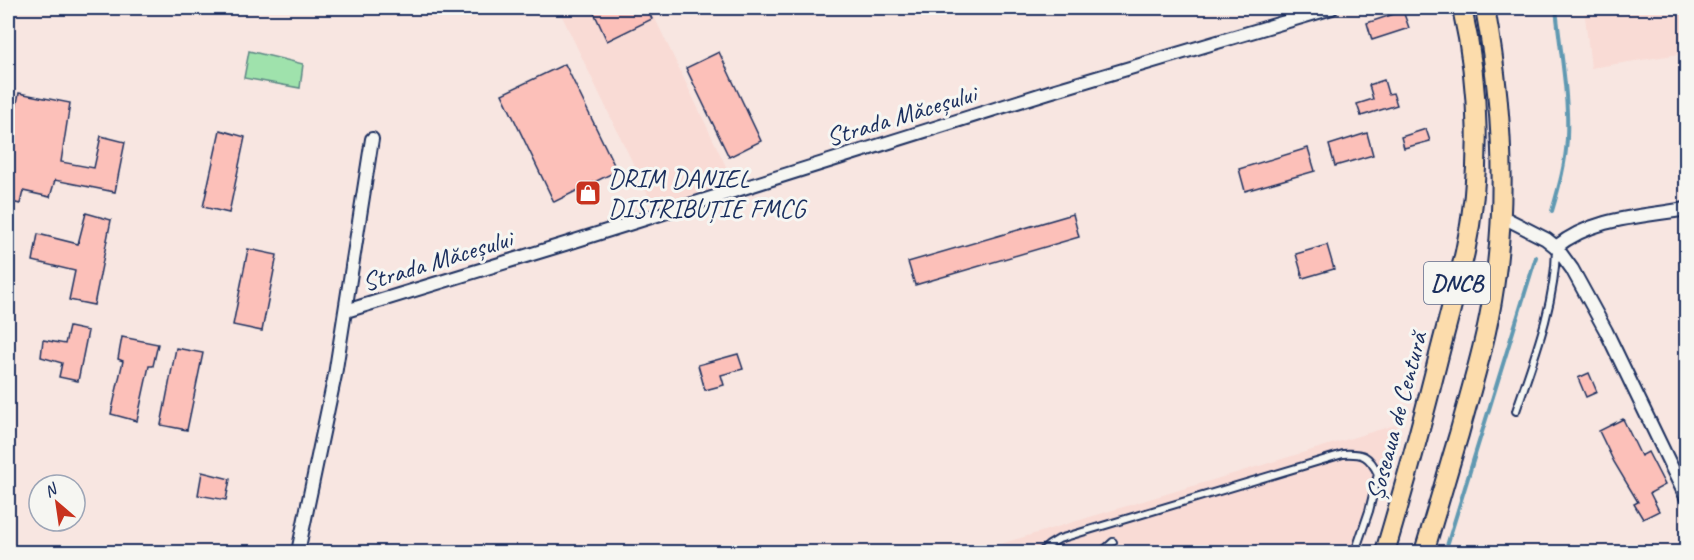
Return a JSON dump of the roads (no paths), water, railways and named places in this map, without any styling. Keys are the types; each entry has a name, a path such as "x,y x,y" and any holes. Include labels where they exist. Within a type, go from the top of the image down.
{"main road":[{"name":"Șoseaua de Centură","path":"1385,552 1407,477 1465,251 1472,206 1476,164 1475,102 1469,45 1462,8"},
{"name":"DNCB","path":"1424,552 1484,342 1494,288 1501,216 1502,149 1493,50 1485,8"}],"street":[{"name":"Strada Măceșului","path":"346,311 1049,92 1332,8"},
{"path":"298,552 346,311 372,139"},
{"path":"1556,247 1570,236 1594,225 1686,209"},
{"path":"1501,216 1546,239 1556,247 1575,274 1606,331 1686,497"}],"lane":[{"path":"1516,411 1543,332 1556,269 1556,247"},
{"path":"1041,552 1059,539 1343,454 1357,453 1368,458 1378,474 1369,511 1355,552"},
{"path":"1102,552 1113,542"}],"waterway":[{"path":"1552,211 1564,165 1567,138 1565,89 1556,8"},
{"path":"1445,552 1536,257"}],"place":[{"name":"DRIM DANIEL DISTRIBUȚIE FMCG","path":"588,193"}]}
